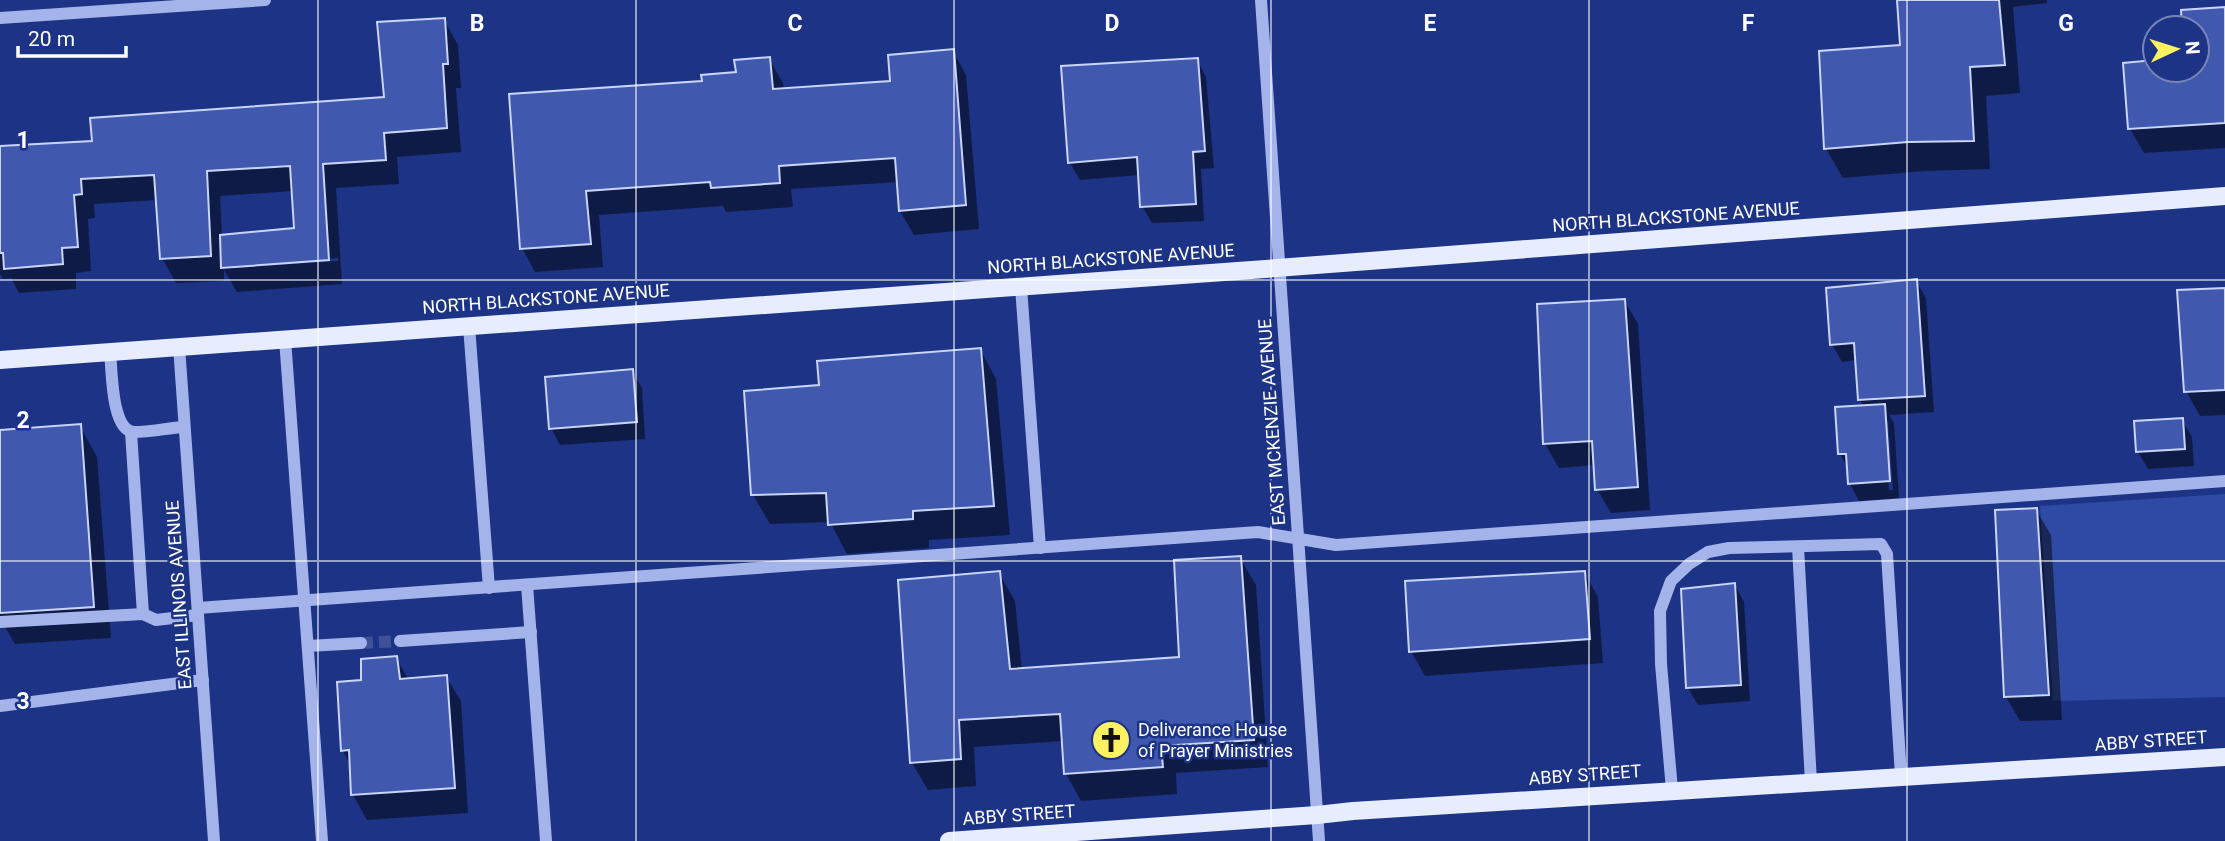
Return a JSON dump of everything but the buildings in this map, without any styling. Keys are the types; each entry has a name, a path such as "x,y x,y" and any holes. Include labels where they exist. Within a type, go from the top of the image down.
{"main road":[{"name":"NORTH BLACKSTONE AVENUE","path":"0,360 1279,268 2225,196"},
{"name":"ABBY STREET","path":"948,841 1671,790 2225,757"}],"street":[{"path":"0,18 265,0"},
{"name":"EAST MCKENZIE AVENUE","path":"1261,0 1319,841"},
{"path":"1021,286 1040,548"},
{"path":"469,326 489,588"},
{"path":"285,338 322,841"},
{"name":"EAST ILLINOIS AVENUE","path":"179,346 214,841"},
{"path":"110,351 117,415 123,427 131,432 184,427"},
{"path":"131,432 143,614"},
{"path":"0,622 143,614 156,620 198,612 305,601 1258,532 1336,545 2225,481"},
{"path":"1671,790 1661,664 1660,611 1671,581 1689,564 1708,552 1729,548 1881,544 1887,554 1901,776"},
{"path":"1798,547 1811,782"},
{"path":"527,585 546,841"},
{"path":"400,641 531,632"},
{"path":"308,646 361,643"},
{"path":"0,706 203,680"}],"shaded area":[{"path":"2225,494 2225,697 2053,701 2040,506"}],"tunnel":[{"path":"361,643 400,641"}],"place":[{"name":"Deliverance House of Prayer Ministries","path":"1111,740"}]}
